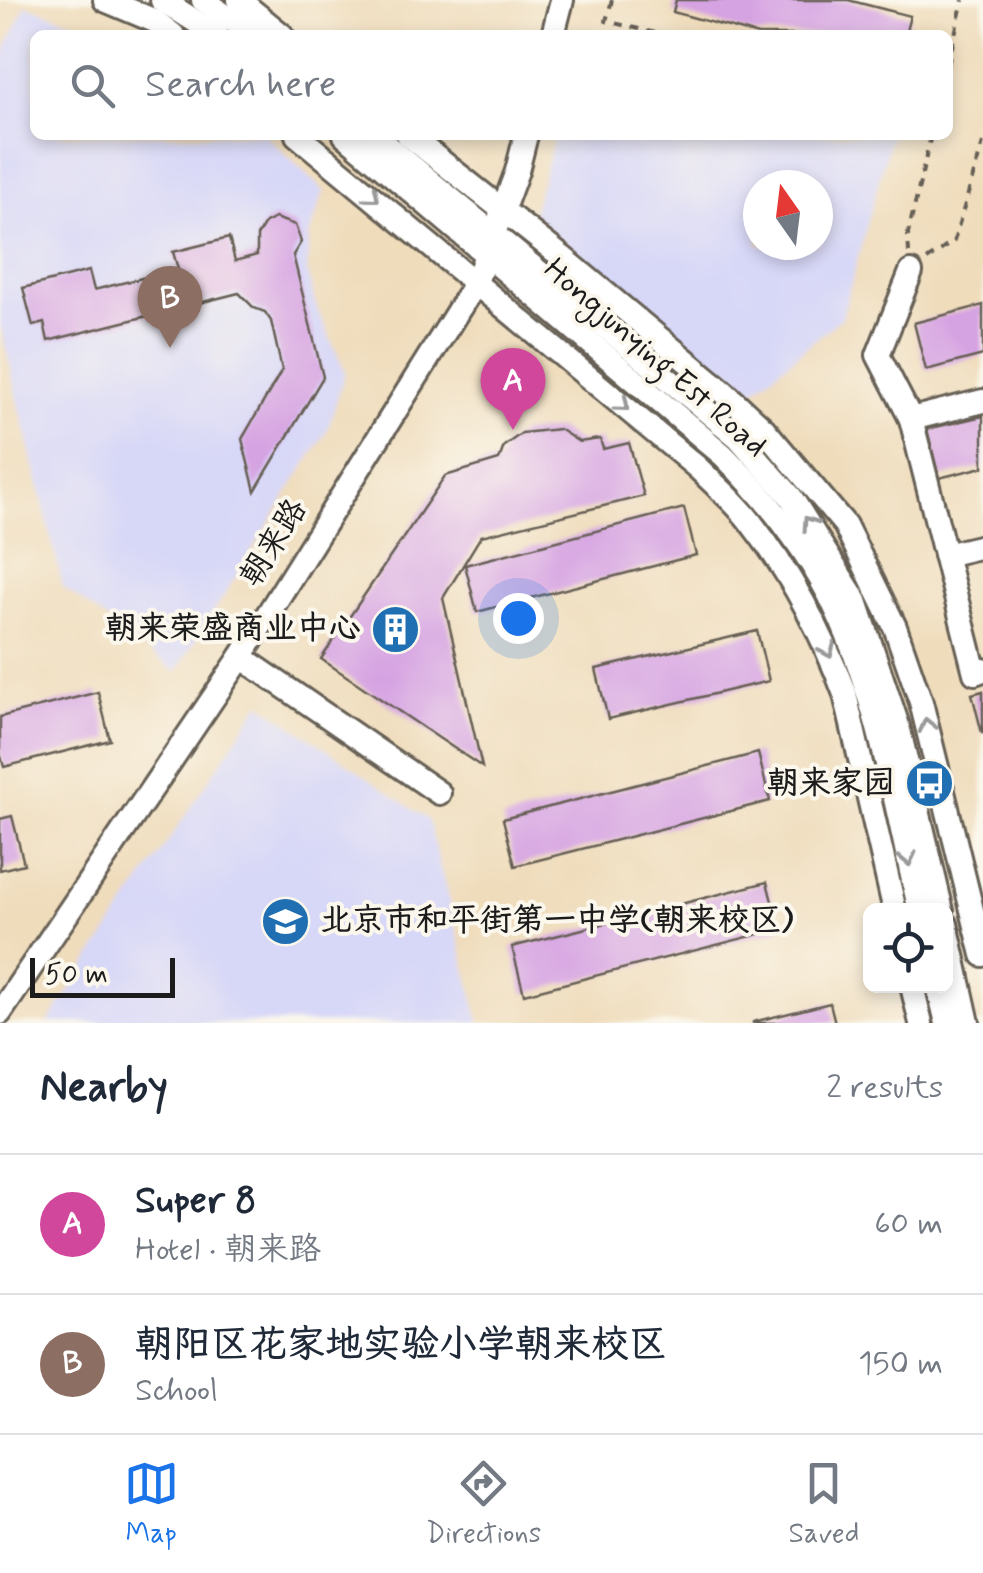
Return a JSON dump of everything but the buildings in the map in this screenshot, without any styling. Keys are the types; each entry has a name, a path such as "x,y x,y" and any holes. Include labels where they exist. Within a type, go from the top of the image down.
{"street":[{"path":"105,0 155,21 167,30"},
{"path":"162,0 209,30"},
{"path":"203,0 245,30"},
{"path":"239,0 276,30"},
{"path":"554,30 562,0"},
{"path":"303,140 698,468 751,522 818,630 845,694 893,903"},
{"name":"Hongjunying Est Road","path":"352,140 738,436 791,496 856,601 884,680 940,903"},
{"name":"Hongjunying Est Road","path":"379,140 722,455 797,542 835,606 861,670 918,903"},
{"path":"414,140 751,417 845,525 895,627 921,702 983,955"},
{"name":"朝来路","path":"0,1012 241,656 476,282 504,210 525,140"},
{"path":"911,272 878,355 911,419 974,673 983,670"},
{"path":"911,419 983,401"},
{"path":"945,555 983,546"},
{"path":"241,656 440,792"},
{"path":"953,976 983,967"},
{"path":"953,992 968,1023"},
{"path":"914,993 921,1023"},
{"path":"946,993 947,1023"}],"path":[{"path":"612,0 606,21 643,30"},
{"path":"953,43 963,0"},
{"path":"911,272 908,234 930,140"},
{"path":"911,272 954,241 980,168 983,142"}],"shaded area":[{"path":"26,5 95,30 30,30 30,140 270,140 324,191 309,237 307,272 317,309 345,372 328,429 176,672 63,587 0,324 0,61"},
{"path":"554,140 890,140 842,317 740,402 530,220"},
{"name":"北京市和平街第一中学(朝来校区)","path":"260,703 428,820 480,1023 48,1023"}],"place":[{"name":"朝阳区花家地实验小学朝来校区","path":"170,348"},
{"name":"Super 8","path":"513,430"},
{"name":"朝来荣盛商业中心","path":"396,629"},
{"name":"朝来家园","path":"930,784"},
{"name":"北京市和平街第一中学(朝来校区)","path":"285,921"}]}
